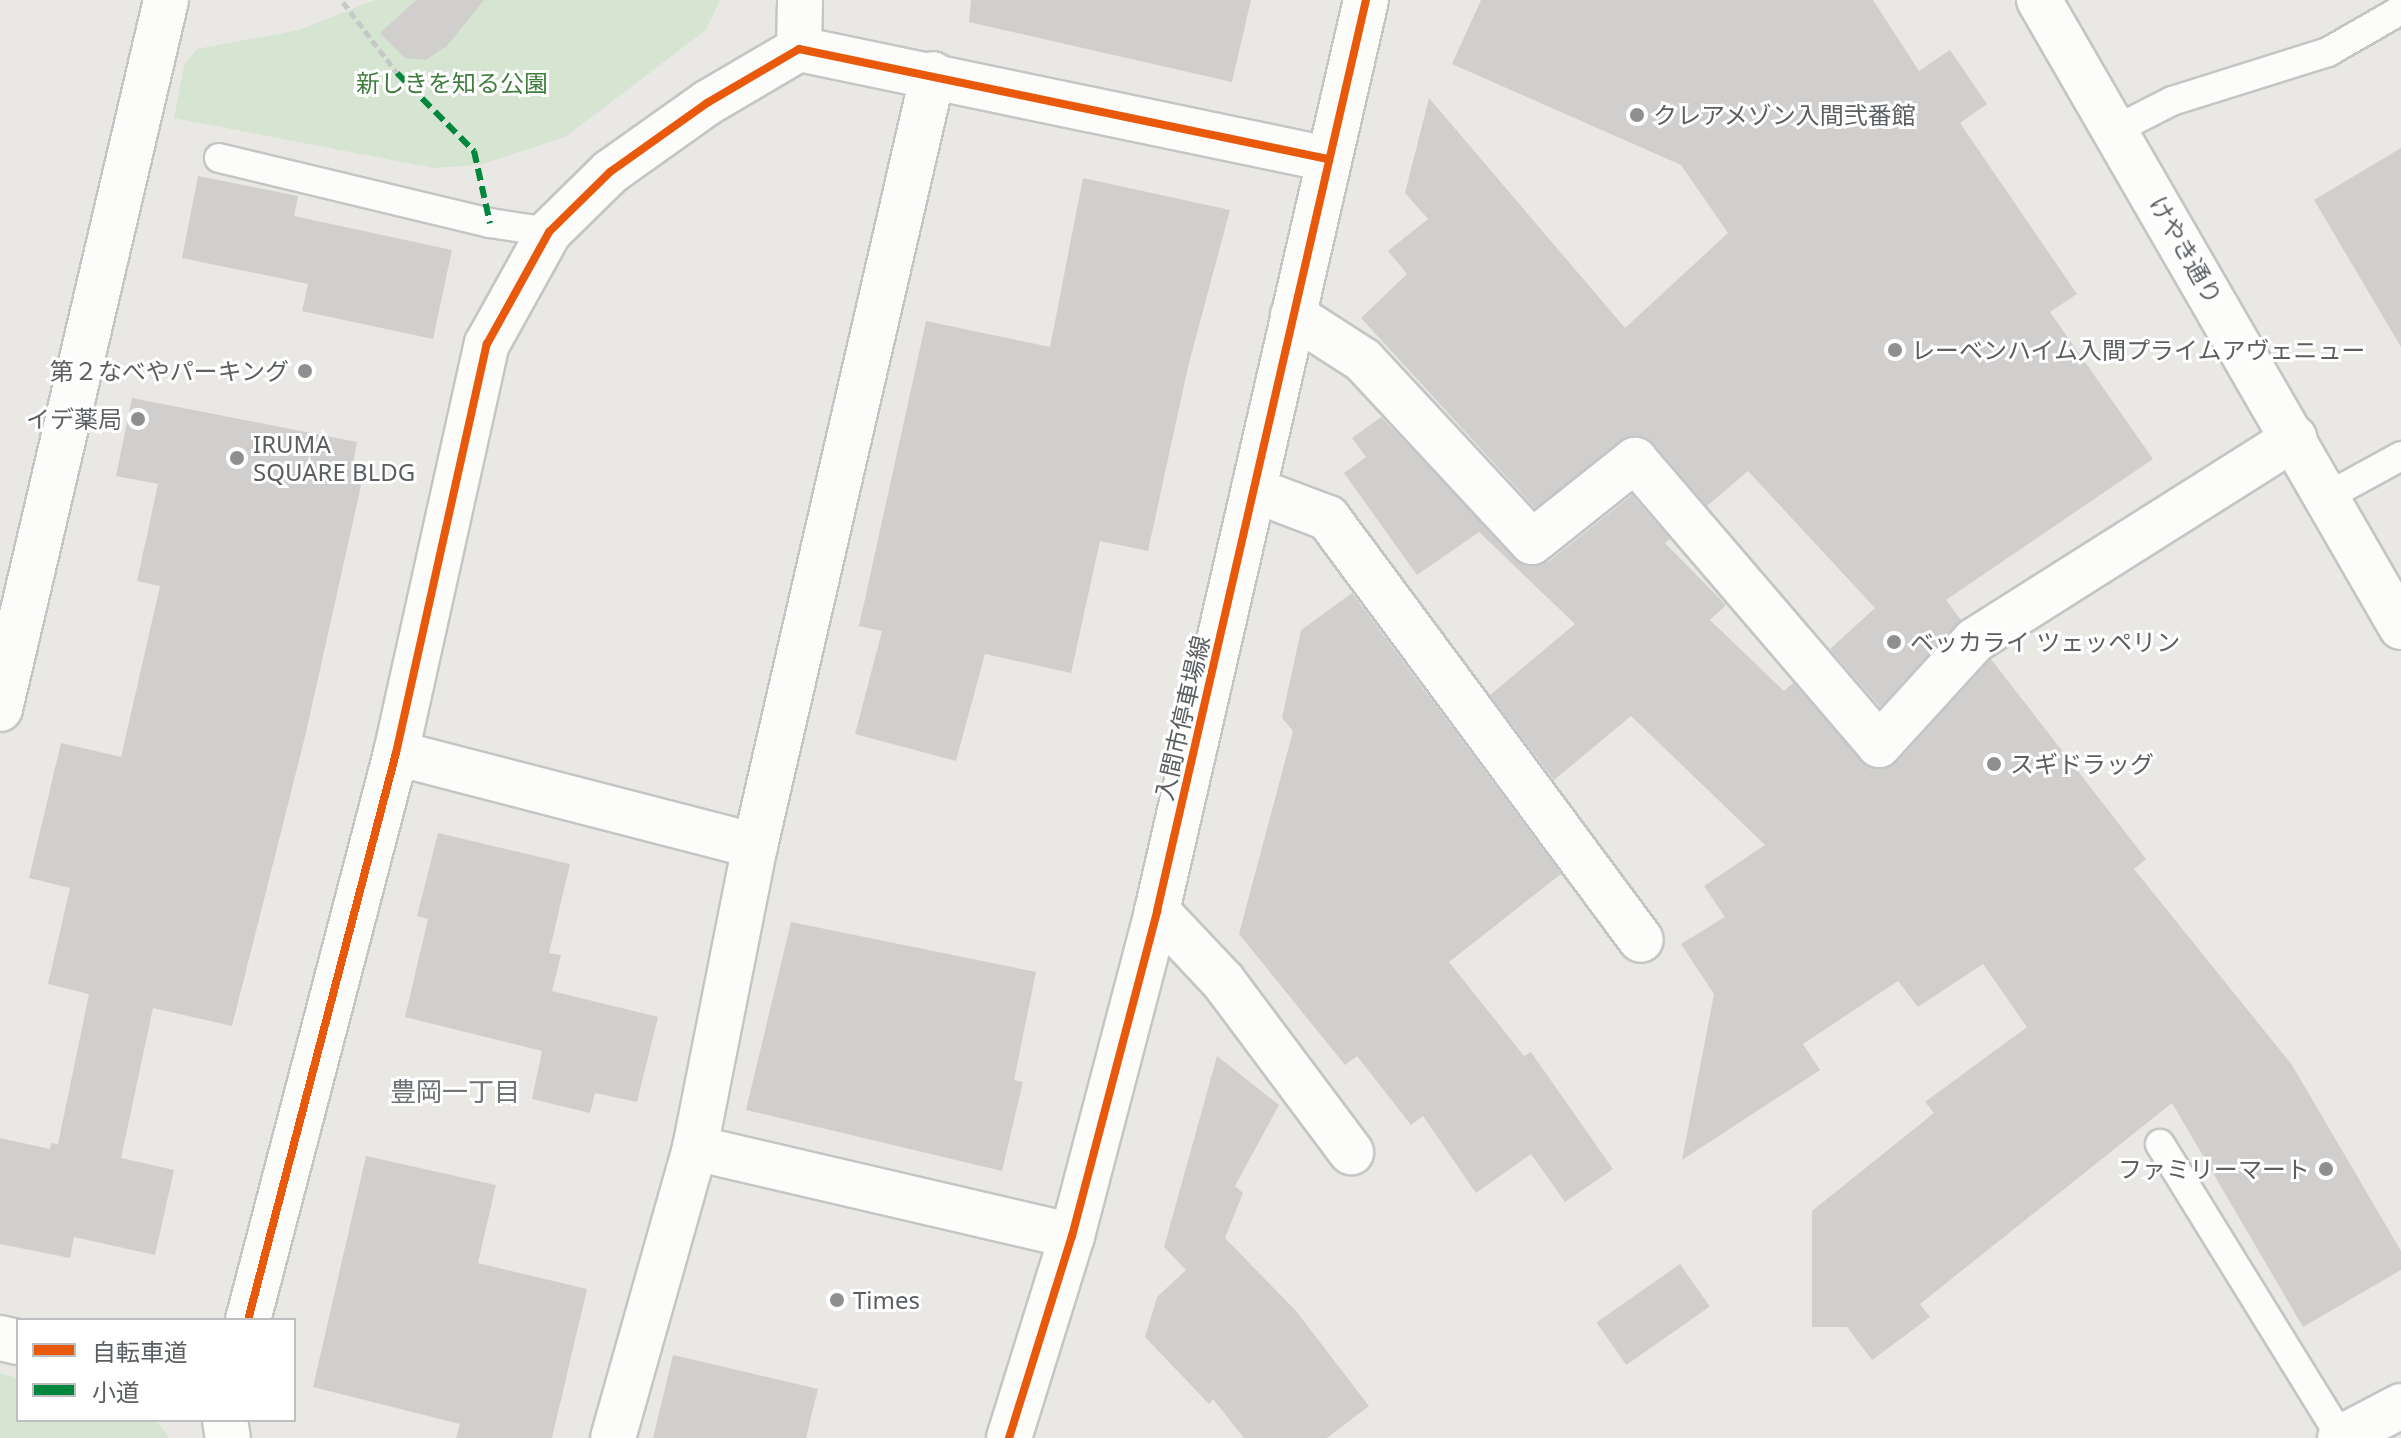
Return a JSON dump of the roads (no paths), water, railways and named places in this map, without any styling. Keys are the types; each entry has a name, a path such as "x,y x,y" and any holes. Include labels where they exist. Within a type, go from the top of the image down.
{"street":[{"path":"0,709 166,0"},
{"path":"799,49 800,0"},
{"name":"入間市停車場線","path":"1009,1438 1072,1236 1157,911 1366,0"},
{"name":"けやき通り","path":"2039,0 2117,129 2401,627"},
{"path":"249,1318 396,753 487,344 549,232 610,172 707,103 799,49 933,74 1328,159"},
{"path":"613,1438 695,1148 755,846 933,74"},
{"path":"1293,315 1363,360 1532,542 1635,460 1879,745 1975,640 2294,438"},
{"path":"1254,490 1328,518 1641,940"},
{"path":"396,753 755,846"},
{"path":"1157,911 1223,981 1351,1152"},
{"path":"695,1148 1072,1236"},
{"path":"2340,1438 2401,1406"}],"lane":[{"path":"2117,129 2172,101 2328,52 2401,10"},
{"path":"219,158 490,223 549,232"},
{"path":"2328,496 2401,456"},
{"path":"2160,1144 2340,1438"}],"place":[{"name":"クレアメゾン入間弐番館","path":"1637,115"},
{"name":"レーベンハイム入間プライムアヴェニュー","path":"1895,350"},
{"name":"第２なべやパーキング","path":"305,371"},
{"name":"イデ薬局","path":"138,419"},
{"name":"IRUMA SQUARE BLDG","path":"237,458"},
{"name":"ベッカライ ツェッペリン","path":"1894,642"},
{"name":"スギドラッグ","path":"1994,764"},
{"name":"ファミリーマート","path":"2326,1169"},
{"name":"Times","path":"837,1300"}],"district":[{"name":"豊岡一丁目","path":"455,1092"}],"park label":[{"name":"新しきを知る公園","path":"452,83"}]}
